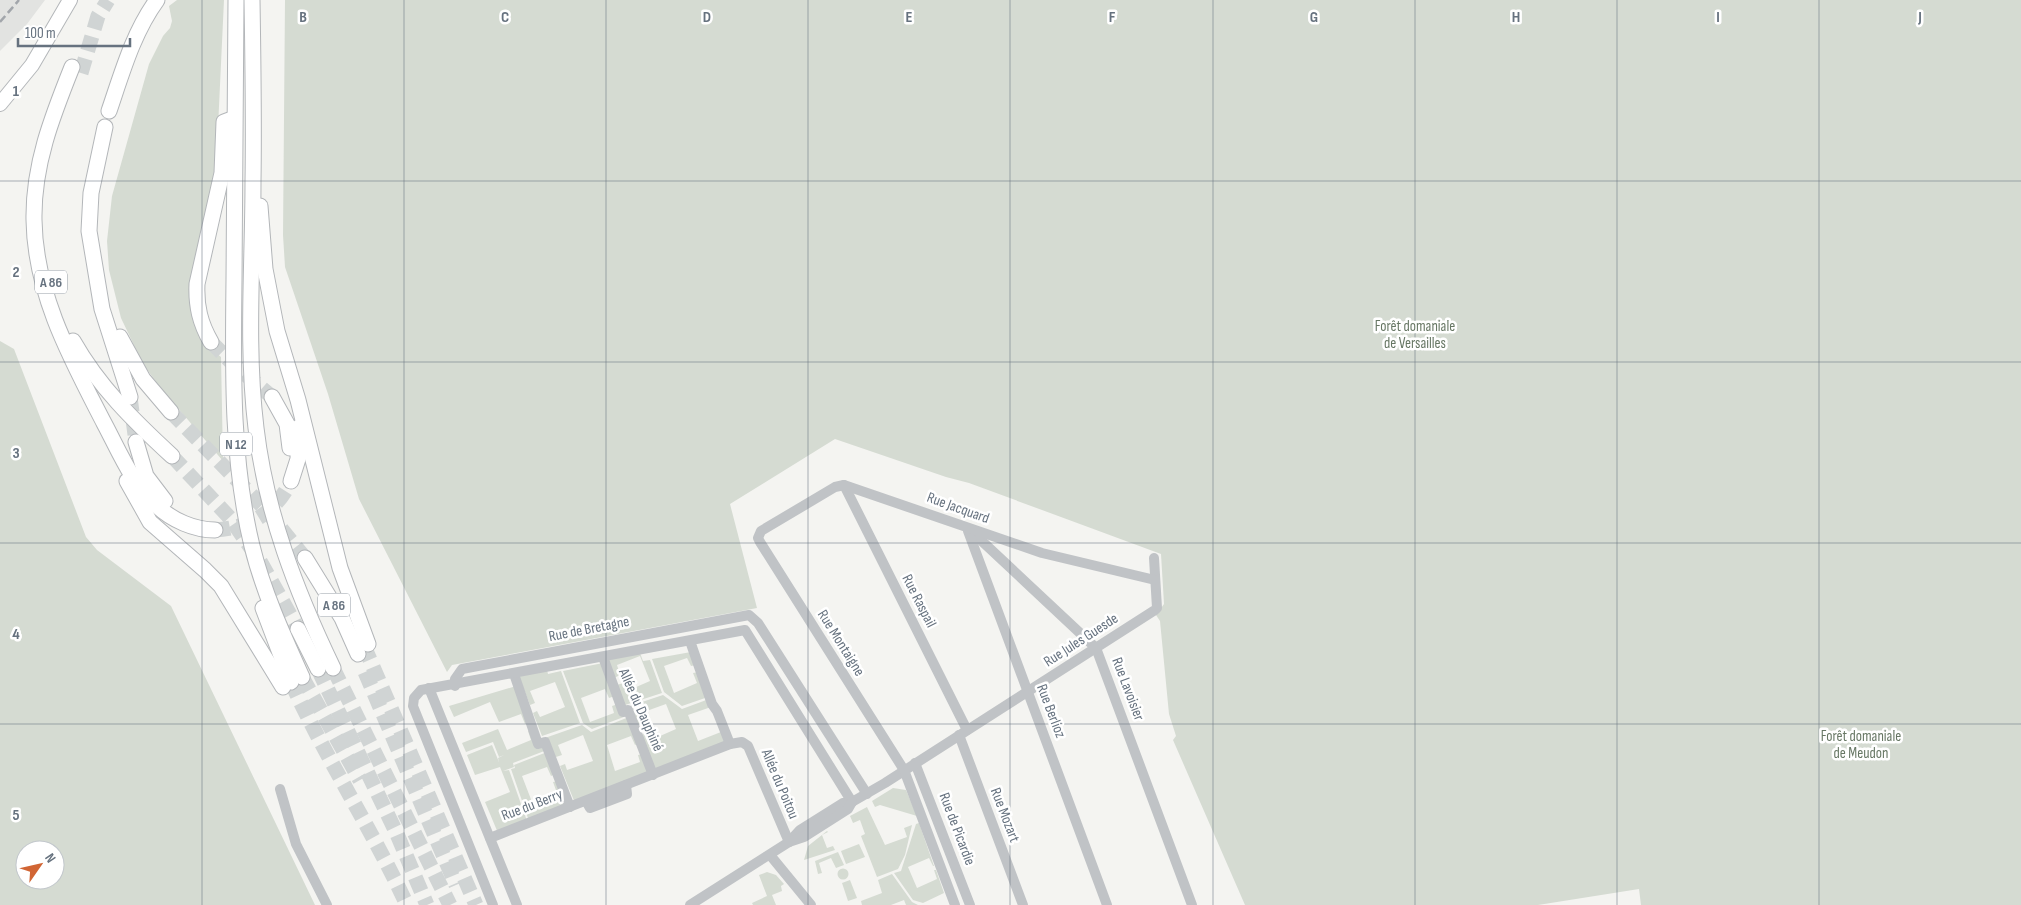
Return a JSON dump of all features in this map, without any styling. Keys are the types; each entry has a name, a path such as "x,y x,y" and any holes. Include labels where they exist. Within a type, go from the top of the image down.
{"highway":[{"path":"109,111 133,43 147,14 157,0"},
{"name":"N 12","path":"82,379 144,514 158,531 205,570 220,586 292,682 261,601 266,591 252,547 242,494 234,420 236,0"},
{"name":"N 12","path":"252,0 253,184 251,224 256,427 270,504 280,543 305,608 325,668 298,629"},
{"name":"A 86","path":"82,379 55,321 44,288 36,253 34,219 36,186 43,144 77,70 57,129 47,168 43,203 44,238 52,284 64,322 90,369 128,416 172,456"},
{"path":"211,342 200,319 197,284 222,173 224,122 234,118"},
{"path":"105,127 92,193 89,231 102,309 130,397"},
{"path":"253,184 259,196 265,269 299,426 298,459 288,478 289,432 283,413 272,397"},
{"path":"94,261 106,304 131,359 143,378 171,412"},
{"name":"A 86","path":"277,331 298,400 340,568 363,648 342,618 307,555"},
{"path":"82,379 127,467 148,498 172,518 192,526 215,525 182,512 159,495 146,476 136,442"}],"main road":[{"path":"0,104 32,65 70,0"}],"street":[{"name":"Rue Jacquard","path":"844,485 1042,553 1155,580"},
{"name":"Rue Montaigne","path":"844,485 835,487 761,531 758,538 904,770 955,905"},
{"name":"Rue Raspail","path":"844,485 963,733"},
{"name":"Rue Lavoisier","path":"967,528 1096,648 1192,905"},
{"name":"Rue Berlioz","path":"967,528 1108,905"},
{"name":"Rue Jules Guesde","path":"690,905 700,902 789,842 804,837 848,810 852,802 1155,610 1154,558"},
{"path":"852,802 744,630 741,615 749,615 758,623 867,794"},
{"name":"Rue de Bretagne","path":"455,686 455,679 462,669 741,615"},
{"name":"Rue de Bretagne","path":"429,688 455,686 690,641 744,630 758,623"},
{"path":"690,641 712,704 717,711 730,744"},
{"name":"Allée du Dauphiné","path":"603,657 623,712 628,710 653,775"},
{"path":"514,674 538,744 545,742 570,807"},
{"path":"493,905 414,706 416,693 429,688 517,905"},
{"name":"Rue Mozart","path":"963,733 1023,905"},
{"name":"Allée du Poitou","path":"730,744 742,742 748,746 789,842"},
{"name":"Rue du Berry","path":"490,838 730,744"},
{"name":"Rue de Picardie","path":"915,763 970,905"},
{"path":"280,789 296,844 328,905"},
{"path":"770,855 811,905"}],"shaded area":[{"path":"0,0 45,0 27,24 0,51"}],"green space":[{"path":"177,0 224,0 216,170 193,272 211,349 221,357 223,461 160,387 143,364 121,318 109,270 107,241 112,196 149,64 163,36 170,28 172,21 169,6"},
{"name":"Forêt domaniale de Versailles","path":"285,0 2021,0 2021,905 1641,905 1639,889 1538,905 1245,905 1173,740 1176,736 1169,714 1160,621 1156,615 1164,604 1161,554 969,483 835,439 730,504 757,608 452,665 447,672 359,499 328,394 285,267 283,235"},
{"path":"0,341 14,349 86,537 97,550 171,606 315,905 0,905"},
{"path":"691,652 696,665 691,666 687,658 664,666 674,693 697,683 693,673 699,672 708,697 682,706 664,692 652,659"},
{"path":"640,653 643,661 650,660 662,693 625,705 617,685 623,683 627,691 650,681 640,656 617,665 620,675 614,678 607,659"},
{"path":"603,663 615,696 609,698 605,689 581,698 590,722 614,713 612,706 618,704 629,715 592,729 583,723 563,671"},
{"path":"547,670 548,674 561,671 580,723 542,736 533,713 537,711 540,717 565,707 555,682 530,691 535,703 530,705 519,676"},
{"path":"516,686 529,722 525,724 521,714 499,722 490,702 454,717 449,706"},
{"path":"663,695 682,709 709,699 711,707 688,715 698,741 721,732 729,743 655,772 641,735 648,733 651,740 676,729 666,704 641,713 644,722 637,725 630,706"},
{"path":"629,717 639,743 635,745 631,736 607,745 615,771 640,762 638,755 643,754 650,773 575,803 560,766 565,764 567,770 593,761 583,735 558,745 562,755 556,757 542,739 582,725 591,732"},
{"path":"498,729 507,750 531,740 528,731 531,730 547,750 513,763 514,767 503,771 509,770 527,821 498,833 485,802 510,792 500,767 475,775 467,755 492,745 499,762 498,758 504,755 499,757 493,742 466,752 462,743"},
{"path":"547,752 555,774 551,776 547,767 522,776 532,802 557,793 553,782 558,781 568,805 529,821 511,769 515,768 514,765"},
{"path":"893,788 906,790 917,816 880,805 875,807 872,801"},
{"path":"867,807 885,845 907,837 904,828 912,825 905,855 898,869 877,877 861,836 865,834 860,820 853,823 850,816"},
{"path":"919,823 934,866 929,858 908,867 917,888 937,879 934,870 936,870 944,893 923,903 913,900 894,873 901,871 916,824"},
{"path":"827,831 822,835 827,848 833,846 835,850 804,860 808,846"},
{"path":"859,844 865,857 846,864 841,851"},
{"path":"838,852 844,865 836,868 831,858 819,863 822,873 818,874 815,861"},
{"path":"841,869 845,869 848,874 847,878 841,879 838,876 838,872"},
{"path":"767,872 776,875 784,884 781,886 782,891 772,895 776,905 753,905 752,903 767,896 759,875"},
{"path":"892,874 912,902 918,905 906,905 904,900 891,905 862,905 861,901 882,893 878,880"},
{"path":"850,880 857,898 848,901 842,883"}],"tunnel":[{"path":"81,73 98,16 108,0"},
{"path":"211,342 272,397"},
{"path":"130,397 136,442"},
{"path":"171,412 266,510 305,558"},
{"path":"172,456 230,518 260,561 298,629"},
{"path":"215,530 239,526 260,517 277,502 291,481"},
{"path":"364,646 476,905"},
{"path":"333,668 450,905"},
{"path":"318,669 397,834 427,905"},
{"path":"365,672 456,885"},
{"path":"302,677 360,780"},
{"path":"291,682 407,905"}],"railway":[{"path":"0,22 19,0"}],"park label":[{"name":"Forêt domaniale de Meudon","path":"1861,744"}]}
